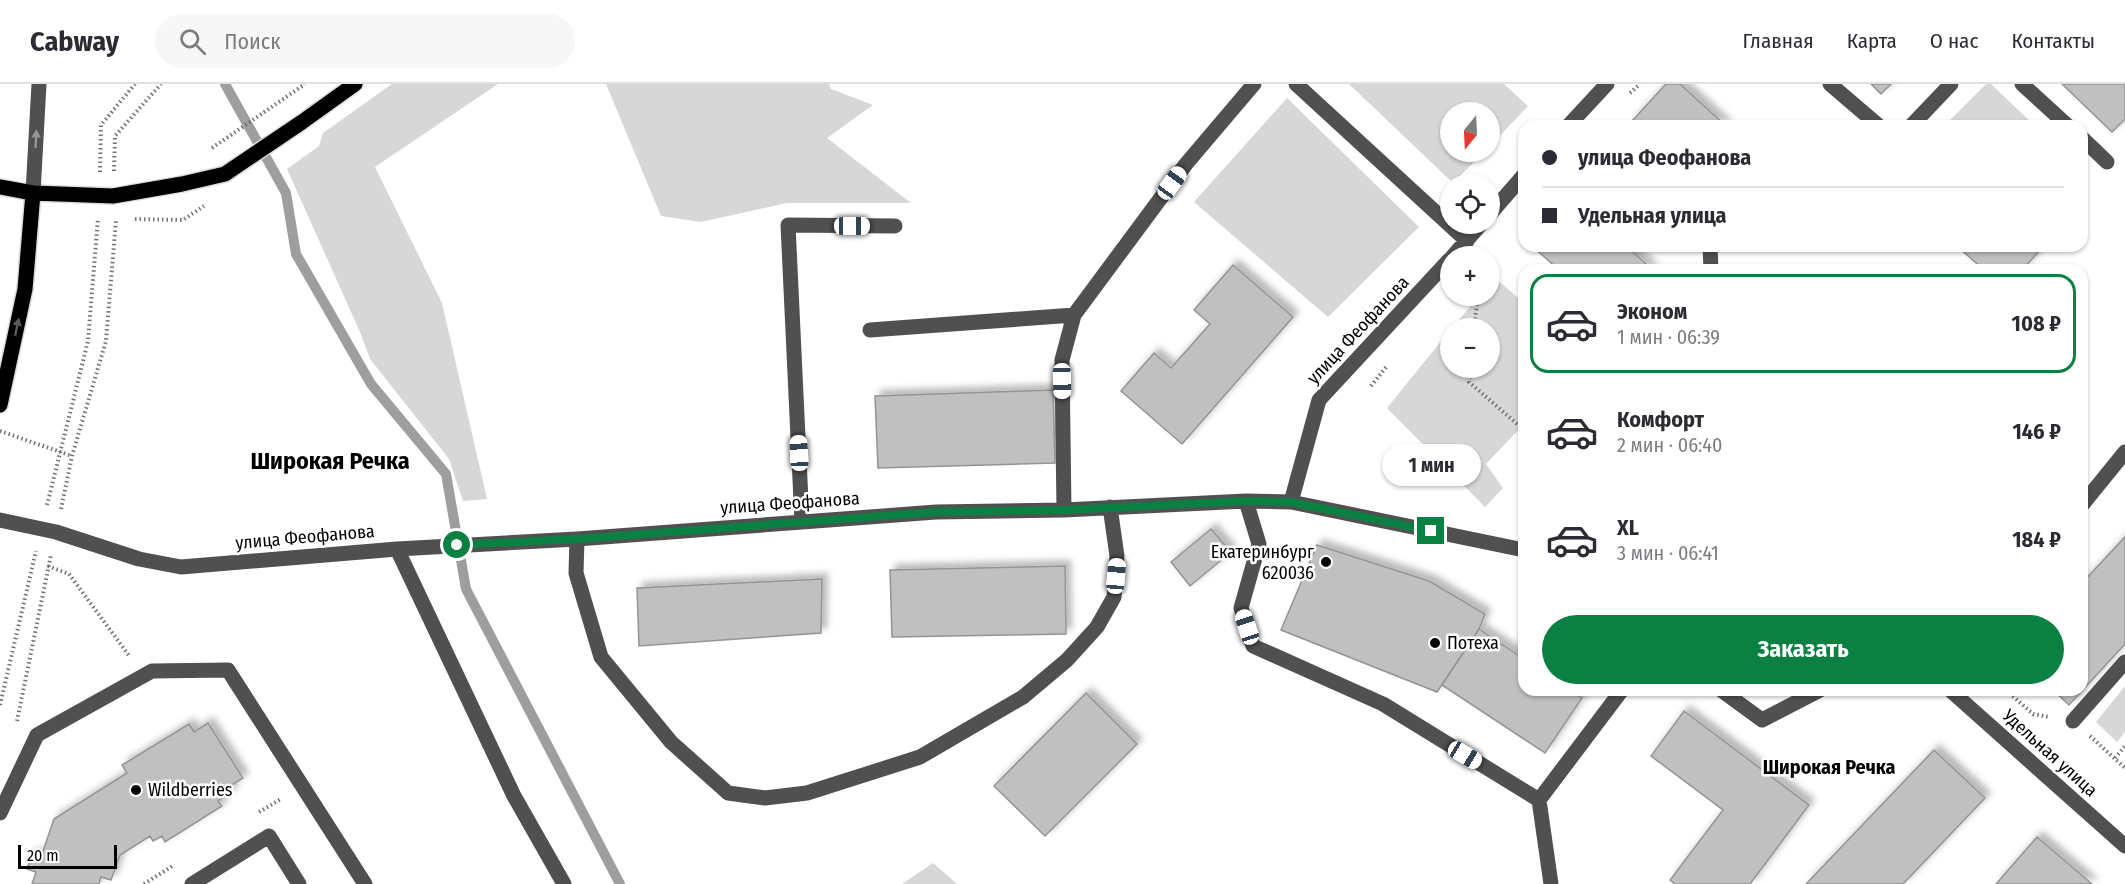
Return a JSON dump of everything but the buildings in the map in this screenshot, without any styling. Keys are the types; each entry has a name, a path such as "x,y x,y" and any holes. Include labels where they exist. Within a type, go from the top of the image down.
{"main road":[{"path":"0,187 33,193 106,196 183,184 225,174 355,84"},
{"path":"0,405 25,289 33,193"}],"street":[{"path":"33,193 39,84"},
{"path":"1064,510 1062,360 1074,315 1186,164 1254,84"},
{"path":"1296,84 1467,241"},
{"path":"1579,120 1607,84"},
{"path":"1830,84 1872,120"},
{"path":"1917,120 1951,84"},
{"path":"2022,84 2061,120"},
{"path":"2088,144 2107,162"},
{"path":"1500,203 1518,182"},
{"path":"802,522 788,225 895,226"},
{"name":"улица Феофанова","path":"1463,246 1473,234"},
{"name":"улица Феофанова","path":"0,519 49,530 139,559 181,567 397,549 577,539 936,512 1064,510 1246,501 1291,502 1318,400 1440,271"},
{"path":"870,330 1074,315"},
{"path":"2088,500 2120,471 2125,452"},
{"path":"1246,501 1259,544 1241,608 1253,646 1383,704 1539,800"},
{"path":"1291,502 1518,549"},
{"path":"577,539 576,573 601,657 671,741 728,793 765,798 807,793 920,758 1023,697 1067,660 1098,627 1114,597 1117,556 1110,507"},
{"path":"397,549 514,796 564,884"},
{"path":"2073,721 2125,662"},
{"path":"0,813 37,735 152,671 228,670 365,884"},
{"path":"1551,884 1539,800 1617,696"},
{"path":"1729,696 1762,720 1808,696"},
{"name":"Удельная улица","path":"1957,696 2125,846"},
{"path":"192,884 270,836 299,884"}],"path":[{"path":"0,705 49,530 106,341 116,219 106,196 101,125 135,84"},
{"path":"16,726 48,566 49,530 60,452 88,341 115,136 161,84"},
{"path":"212,148 305,84"},
{"path":"1470,378 1469,382 1518,425"},
{"path":"0,431 72,456"},
{"path":"48,566 69,574 128,656 152,671"},
{"path":"2115,758 2125,746"}],"shaded area":[{"path":"392,84 498,84 375,167 442,303 487,499 463,501 449,459 370,359 287,169 319,146 323,133"},
{"path":"606,84 829,84 831,89 873,105 827,138 911,203 787,203 701,222 661,216"},
{"path":"1349,84 1504,84 1528,106 1500,135 1500,102 1440,102 1440,162 1474,162 1462,174 1444,174"},
{"path":"1986,84 1991,84 2029,120 1950,120"},
{"path":"1287,98 1419,227 1328,317 1194,202"},
{"path":"1500,282 1518,298 1518,430 1486,464 1503,488 1485,507 1387,408 1440,342 1440,378 1500,378 1500,318 1460,318 1471,306 1500,306"},
{"path":"2125,686 2125,732 2117,742 2096,722"},
{"path":"933,863 957,884 902,884"}],"waterway":[{"path":"225,84 286,193 296,254 371,384 446,474 466,589 620,884"}],"place":[{"name":"Екатеринбург 620036","path":"1326,562"},
{"name":"Потеха","path":"1435,643"},
{"name":"Wildberries","path":"136,790"}],"district":[{"name":"Широкая Речка","path":"330,461"},
{"name":"Широкая Речка","path":"1829,767"}],"route":[{"path":"457,545 577,539 936,512 1064,510 1246,501 1291,502 1431,531"}]}
